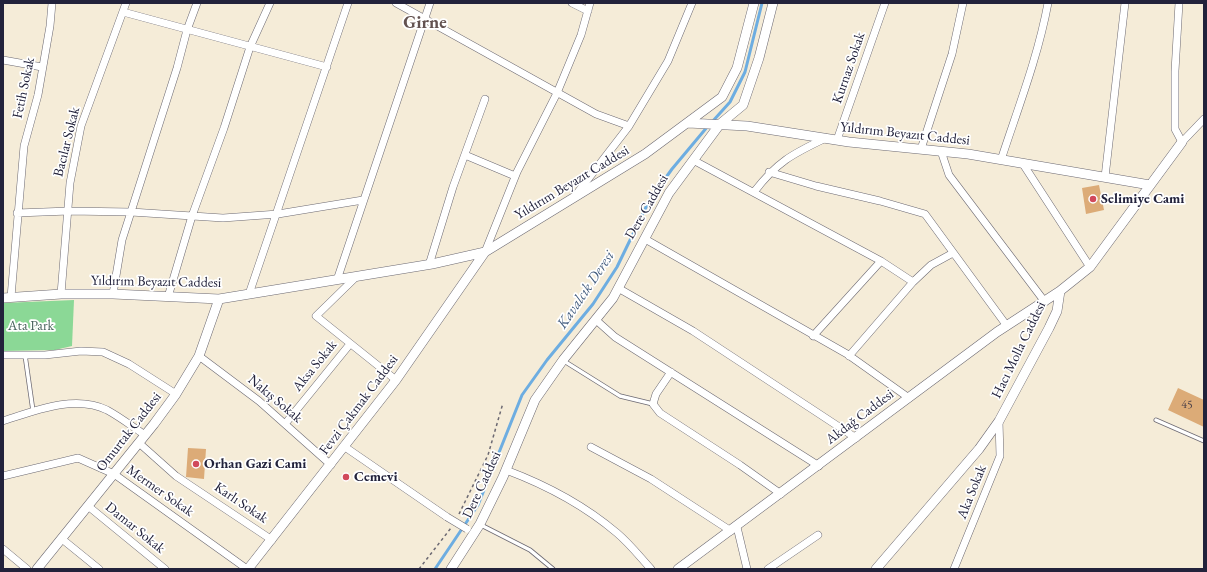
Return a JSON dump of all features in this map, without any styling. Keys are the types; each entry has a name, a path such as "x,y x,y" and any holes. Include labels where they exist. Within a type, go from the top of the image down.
{"street":[{"name":"Fetih Sokak","path":"7,298 24,146 38,95 50,26 52,3"},
{"name":"Bacılar Sokak","path":"61,294 69,211 70,183 81,126 126,3"},
{"path":"113,294 122,240 177,68 187,30 197,3"},
{"path":"168,297 192,216 224,128 250,47 270,3"},
{"path":"250,294 348,3"},
{"path":"396,3 424,17 596,114 629,126"},
{"path":"337,280 424,17 430,3"},
{"path":"572,3 588,11"},
{"path":"485,252 515,176 557,93 581,35 590,3"},
{"path":"572,199 629,126 668,61 692,3"},
{"path":"688,122 722,96 737,68 754,3"},
{"name":"Dere Caddesi","path":"451,569 471,531 480,524 506,470 535,400 563,360 596,320 618,288 669,193 720,124 744,105 759,58 773,3"},
{"name":"Kurnaz Sokak","path":"837,140 885,3"},
{"path":"921,149 952,54 963,3"},
{"path":"1001,160 1044,26 1048,3"},
{"path":"1105,178 1125,3"},
{"path":"1179,3 1175,71 1175,129 1182,142 1204,119"},
{"path":"123,12 327,67"},
{"path":"3,60 42,67"},
{"path":"429,265 465,154 485,99"},
{"name":"Yıldırım Beyazıt Caddesi","path":"7,298 61,294 113,294 219,299 429,265 485,252 639,158 688,122 747,126 837,140 941,151 1150,185"},
{"path":"754,192 769,172 794,153 826,138"},
{"name":"Hacı Molla Caddesi","path":"876,569 979,449 999,421 1049,328 1057,311 1060,291 1090,267 1182,142"},
{"path":"941,151 949,175 1045,302"},
{"path":"465,154 515,176"},
{"path":"693,160 881,261 913,282"},
{"path":"1023,164 1090,267"},
{"path":"769,172 816,186 880,201 925,214 1007,326"},
{"path":"17,213 69,211 131,212 224,218 278,214 363,200"},
{"path":"645,239 849,356 909,398"},
{"name":"Fevzi Çakmak Caddesi","path":"248,569 396,380 485,252"},
{"path":"849,356 913,282 931,264 953,253"},
{"path":"813,336 881,261"},
{"path":"356,277 316,316 396,380"},
{"path":"618,288 693,331 856,438"},
{"name":"Akdağ Caddesi","path":"678,569 1007,326 1060,291"},
{"name":"Omurtak Caddesi","path":"37,569 139,443 176,394 199,356 219,299"},
{"path":"596,320 615,337 819,466"},
{"name":"Aksa Sokak","path":"285,424 350,344"},
{"path":"3,355 81,351 103,352 129,364 176,394"},
{"name":"Nakış Sokak","path":"199,356 259,401 331,464"},
{"path":"671,372 656,394 653,404 660,414 740,465 781,494"},
{"path":"3,421 33,411 68,404 90,404 106,410 145,435"},
{"name":"Aka Sokak","path":"954,569 1000,456 999,421"},
{"name":"Karlı Sokak","path":"139,443 176,476 272,540"},
{"path":"345,447 447,517 471,531"},
{"path":"591,447 651,479 734,529 747,569"},
{"name":"Mermer Sokak","path":"3,476 78,458 114,474 248,569"},
{"path":"506,470 532,480 572,500 618,534 651,569"},
{"name":"Damar Sokak","path":"88,506 165,569"},
{"path":"768,569 818,536"},
{"path":"62,538 99,569"},
{"path":"3,550 27,569"}],"lane":[{"path":"25,355 33,411"},
{"path":"563,360 620,396 653,404"},
{"path":"1156,420 1204,441"},
{"path":"480,524 530,550 553,569"}],"path":[{"path":"456,520 488,455 504,403"},
{"path":"419,569 452,526"}],"green space":[{"name":"Ata Park","path":"74,300 72,346 55,350 3,351 3,303"}],"building":[{"name":"Selimiye Cami","path":"1099,185 1104,210 1086,214 1082,188"},
{"path":"1178,388 1204,400 1204,427 1168,410"},
{"name":"Orhan Gazi Cami","path":"188,448 206,449 204,479 186,477"}],"waterway":[{"name":"Kavalcık Deresi","path":"712,122 730,102 745,72 762,3"},
{"name":"Kavalcık Deresi","path":"435,569 478,505 522,395 547,360 593,304 617,267 649,201 672,169 708,126"}],"place":[{"name":"Selimiye Cami","path":"1093,199"},
{"name":"Orhan Gazi Cami","path":"196,464"},
{"name":"Cemevi","path":"346,477"}],"district":[{"name":"Girne","path":"425,23"}]}
